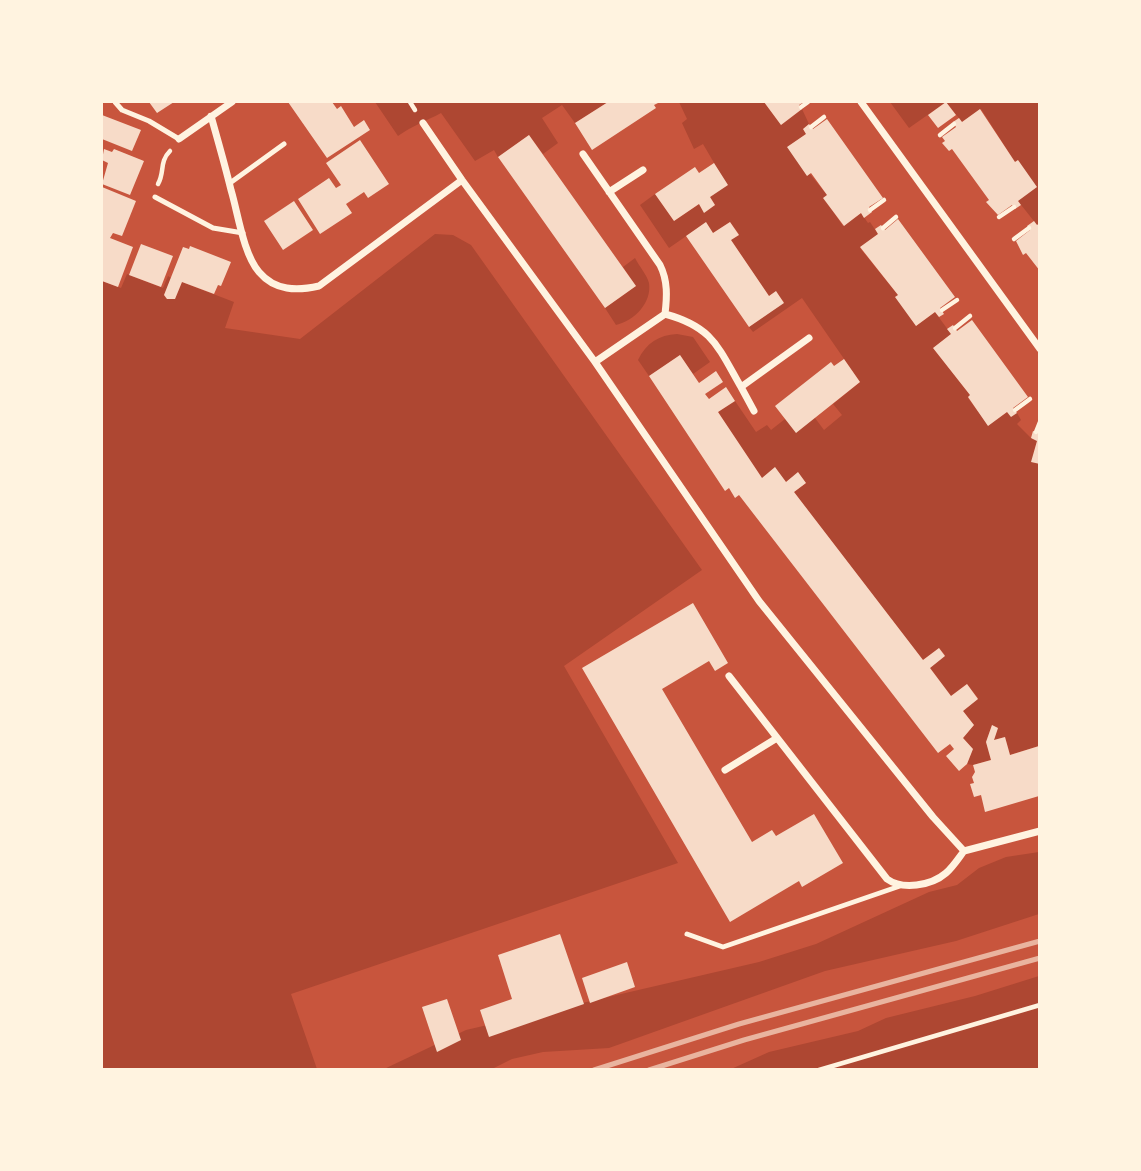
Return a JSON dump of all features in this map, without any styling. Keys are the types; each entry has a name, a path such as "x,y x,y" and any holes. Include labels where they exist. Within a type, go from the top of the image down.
{"street":[{"path":"179,139 232,102"},
{"path":"861,102 1040,349"},
{"path":"211,116 254,264 266,279 294,290 319,286 461,180"},
{"path":"423,123 461,180 595,362 759,601 924,807 964,851"},
{"path":"583,154 665,274 667,301 665,314 595,362"},
{"path":"609,192 643,170"},
{"path":"665,314 687,321 708,334 754,411"},
{"path":"741,387 809,338"},
{"path":"729,676 880,872 900,886 940,878 964,851 1040,831"},
{"path":"725,770 777,738"}],"lane":[{"path":"115,102 122,110 149,121 179,139"},
{"path":"230,183 284,144"},
{"path":"155,197 213,228 243,233"},
{"path":"687,934 723,947 900,886"}],"path":[{"path":"801,107 808,102"},
{"path":"811,127 824,117"},
{"path":"940,135 954,124"},
{"path":"155,197 156,186 162,178 163,160 179,139"},
{"path":"870,210 884,200"},
{"path":"999,217 1013,207"},
{"path":"883,228 896,217"},
{"path":"1014,239 1029,228"},
{"path":"942,310 957,300"},
{"path":"955,328 970,316"},
{"path":"1015,410 1030,399"},
{"path":"1037,432 1040,422"},
{"path":"819,1069 1040,1005"}],"shaded area":[{"path":"375,102 608,102 575,123 562,105 542,118 558,143 543,154 529,135 498,157 494,150 475,161 441,113 398,136"},
{"path":"679,102 764,102 781,125 802,109 809,124 803,129 806,134 788,147 827,195 824,198 843,226 861,213 868,223 870,222 878,234 860,248 898,295 916,326 935,312 951,334 933,348 970,395 968,398 988,425 1007,412 1017,413 1021,420 1017,424 1037,441 1032,462 1040,464 1039,746 1010,755 1005,737 994,740 998,728 992,725 986,742 991,760 967,764 973,749 963,738 974,725 963,711 978,698 967,684 951,696 930,668 945,655 939,648 923,660 794,492 806,483 798,473 786,482 775,468 762,478 718,412 735,401 756,432 767,425 771,430 785,419 815,418 824,430 842,415 833,404 860,382 802,298 753,332 749,327 784,302 776,292 769,296 731,240 739,234 730,222 713,233 705,223 669,248 640,205 655,194 674,221 699,204 705,212 715,205 710,197 727,185 703,144 694,149 682,123 687,119"},
{"path":"890,102 946,102 909,128"},
{"path":"946,102 1039,102 1037,225 1018,201 1018,160 1015,162 981,109 962,122"},
{"path":"435,234 453,235 471,245 702,570 564,666 678,863 291,994 317,1069 102,1069 102,281 121,288 127,274 163,288 168,276 171,278 164,295 167,299 175,299 182,282 234,302 225,328 300,339"},
{"path":"635,258 649,283 648,297 635,315 616,325 605,308 636,286 623,267"},
{"path":"677,334 693,337 710,362 693,374 680,355 649,376 638,360 641,354 654,341"},
{"path":"1039,852 1039,914 956,941 825,971 609,1048 543,1052 512,1059 492,1069 382,1070 466,1030 759,962 816,944 929,892 957,885 979,868 1006,857"},
{"path":"1039,976 1039,1069 729,1070 769,1052 858,1031 886,1018 975,996"}],"building":[{"path":"149,102 174,102 157,113"},
{"path":"288,102 332,102 337,109 341,106 354,127 364,120 370,130 327,158"},
{"path":"608,102 660,102 654,105 656,108 592,150 575,123"},
{"path":"764,102 804,102 799,105 802,109 781,125"},
{"path":"946,102 956,115 938,128 928,115"},
{"path":"980,109 1015,162 1018,160 1037,187 1018,201 1021,205 1015,209 1012,205 998,215 986,202 989,200 952,149 949,151 942,143 945,141 942,137 956,127 953,122 959,118 962,122"},
{"path":"102,115 141,130 132,151 102,139"},
{"path":"827,119 883,198 869,207 872,212 864,218 861,213 844,226 823,198 827,195 811,173 807,176 787,147 806,134 803,129 809,124 813,129"},
{"path":"529,135 636,286 605,308 498,157"},
{"path":"360,140 389,184 368,198 364,192 346,204 352,213 320,234 298,199 329,178 336,188 341,185 326,163"},
{"path":"104,149 112,152 114,149 144,161 130,195 102,184 108,163 102,160"},
{"path":"714,163 728,185 710,197 715,205 704,213 699,204 674,221 655,194 695,167 699,173"},
{"path":"102,187 136,201 122,236 113,233 110,238 133,247 118,287 102,281"},
{"path":"294,201 313,230 283,250 264,221"},
{"path":"898,219 955,297 940,308 944,314 939,317 935,312 916,326 895,297 898,295 860,247 878,234 875,229 881,225 885,230"},
{"path":"1034,221 1037,225 1040,223 1040,271 1026,253 1023,255 1016,241 1030,230 1027,226"},
{"path":"706,222 713,233 730,222 739,235 731,240 769,296 776,291 784,303 749,327 686,236"},
{"path":"141,244 173,256 161,287 129,275"},
{"path":"190,246 231,262 221,286 218,285 214,294 182,282 175,299 167,299 164,295 183,247 189,249"},
{"path":"972,320 1028,397 1013,408 1017,413 1011,417 1007,412 988,426 968,397 970,395 933,348 951,334 947,329 953,325 957,331"},
{"path":"680,355 699,383 716,371 723,382 705,394 709,399 726,387 735,401 718,412 762,478 775,467 786,482 798,472 806,483 794,492 923,660 939,648 945,656 930,668 951,696 967,684 978,699 963,711 974,725 963,738 973,749 967,764 959,771 946,756 954,749 950,744 938,753 739,495 735,498 729,488 725,491 649,376"},
{"path":"844,359 860,382 796,433 775,406 831,362 834,366"},
{"path":"1033,431 1040,433 1040,464 1031,462 1037,441 1031,438"},
{"path":"693,603 728,663 715,671 709,661 662,689 752,842 772,830 776,836 814,814 843,863 802,887 799,881 730,922 582,668"},
{"path":"992,725 998,728 994,740 1005,737 1010,755 1039,746 1039,796 985,812 981,795 974,797 970,784 974,783 973,765 991,760 986,742"},
{"path":"560,934 584,1004 489,1037 480,1010 512,999 498,955"},
{"path":"627,962 635,987 590,1003 582,978"},
{"path":"447,999 461,1040 437,1052 422,1007"}],"railway":[{"path":"594,1070 739,1024 1040,941"},
{"path":"649,1070 744,1040 1040,958"}]}
